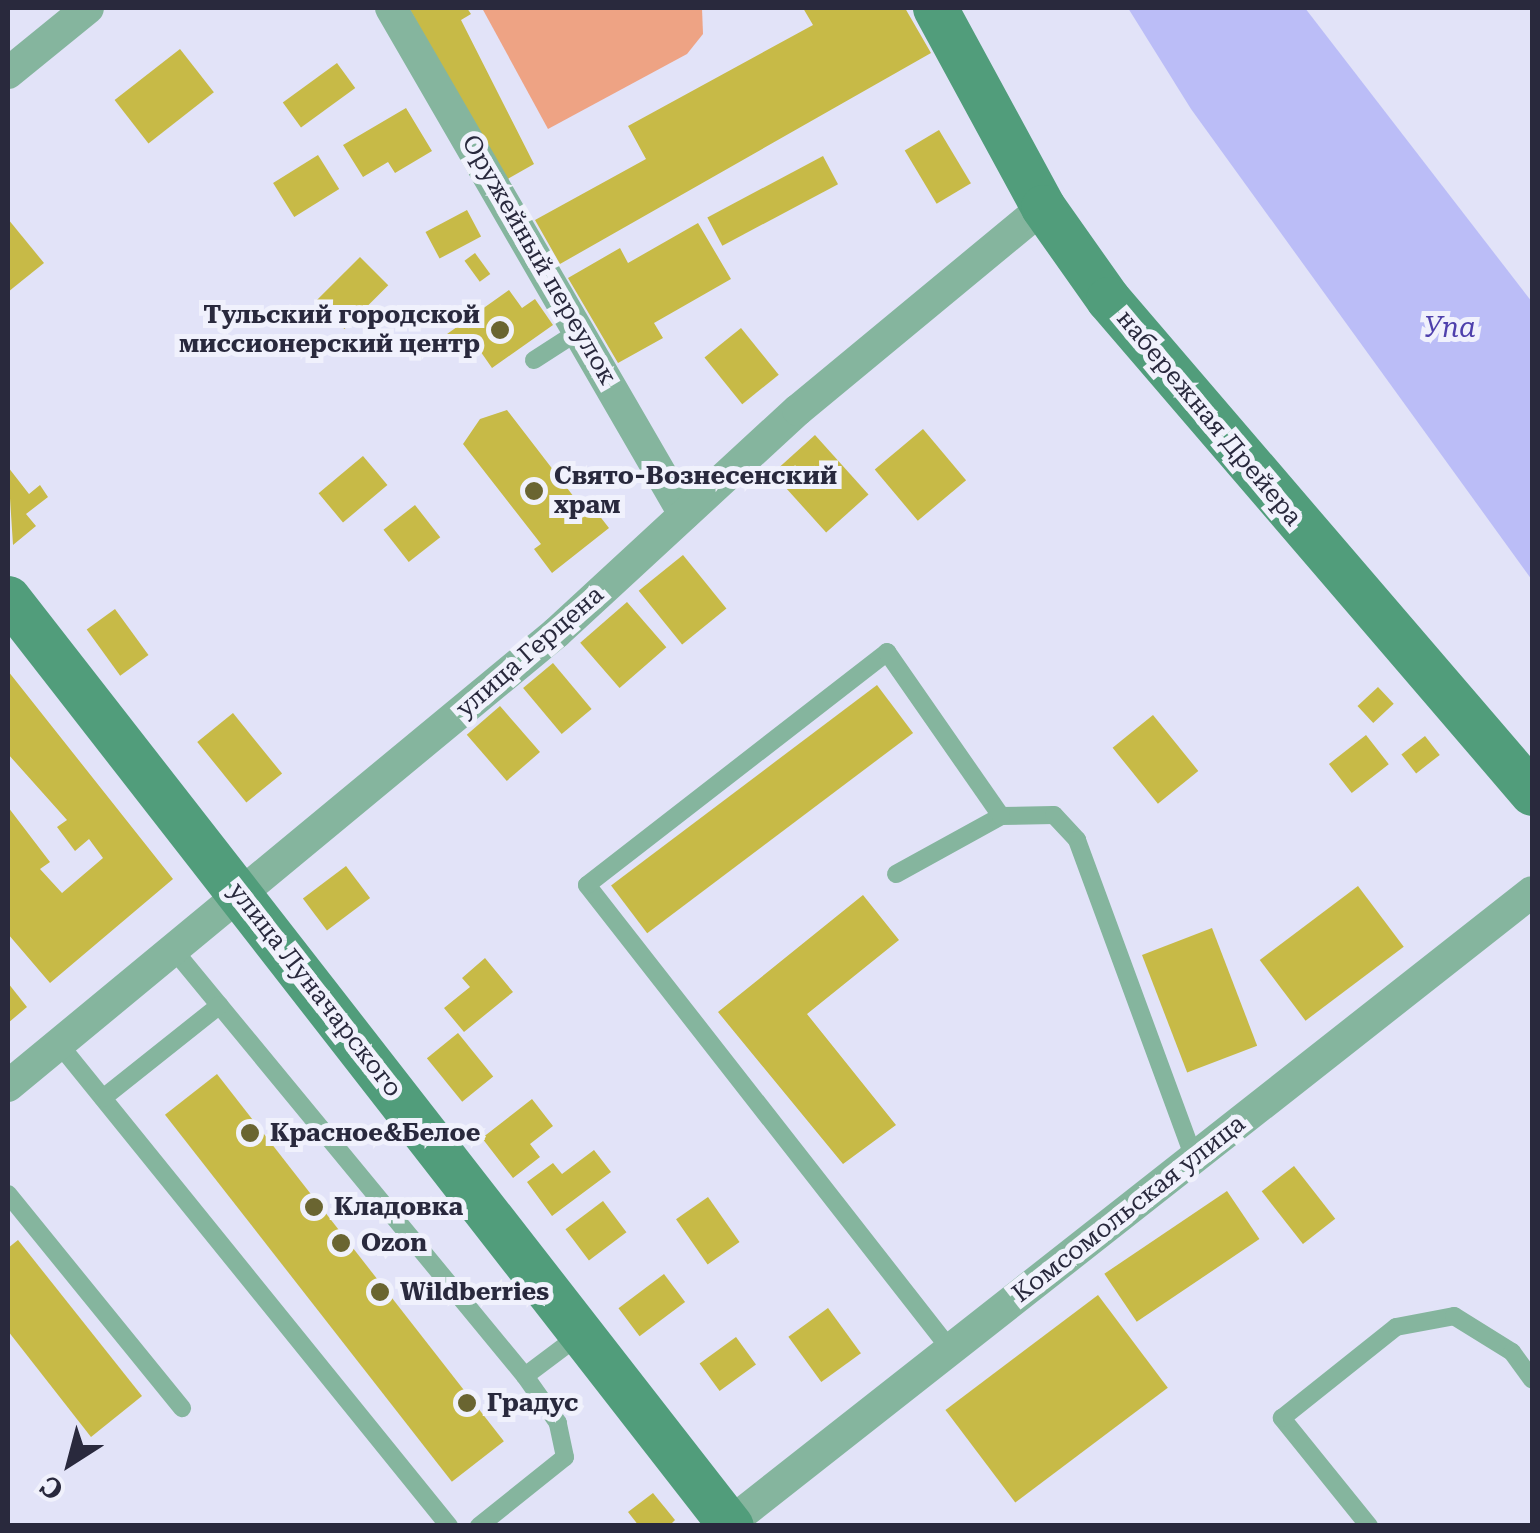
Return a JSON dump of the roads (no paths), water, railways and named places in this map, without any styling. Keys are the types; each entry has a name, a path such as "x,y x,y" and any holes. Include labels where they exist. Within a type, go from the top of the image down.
{"main road":[{"name":"набережная Дрейера","path":"935,8 1043,207 1120,313 1532,793"},
{"name":"улица Луначарского","path":"8,598 728,1525"}],"street":[{"path":"8,73 88,8"},
{"name":"Оружейный переулок","path":"391,8 684,514"},
{"name":"улица Герцена","path":"8,1086 556,633 684,514 1043,207"},
{"name":"Комсомольская улица","path":"728,1525 1532,892"}],"lane":[{"path":"534,360 579,331"},
{"path":"950,1349 587,884 887,652 1000,816"},
{"path":"896,874 1000,816 1054,814 1076,840 1194,1158"},
{"path":"173,949 525,1376 558,1422 564,1456 480,1526"},
{"path":"104,1098 220,1005"},
{"path":"59,1044 449,1526"},
{"path":"8,1194 182,1408"},
{"path":"1369,1526 1282,1418 1396,1327 1454,1316 1512,1352 1532,1380"},
{"path":"525,1376 582,1334"}],"water":[{"name":"Упа","path":"1128,8 1305,8 1532,302 1532,580 1191,109"}],"place":[{"name":"Тульский городской миссионерский центр","path":"500,330"},
{"name":"Свято-Вознесенский храм","path":"534,491"},
{"name":"Красное&Белое","path":"250,1133"},
{"name":"Кладовка","path":"314,1207"},
{"name":"Ozon","path":"341,1243"},
{"name":"Wildberries","path":"380,1292"},
{"name":"Градус","path":"467,1403"}]}
